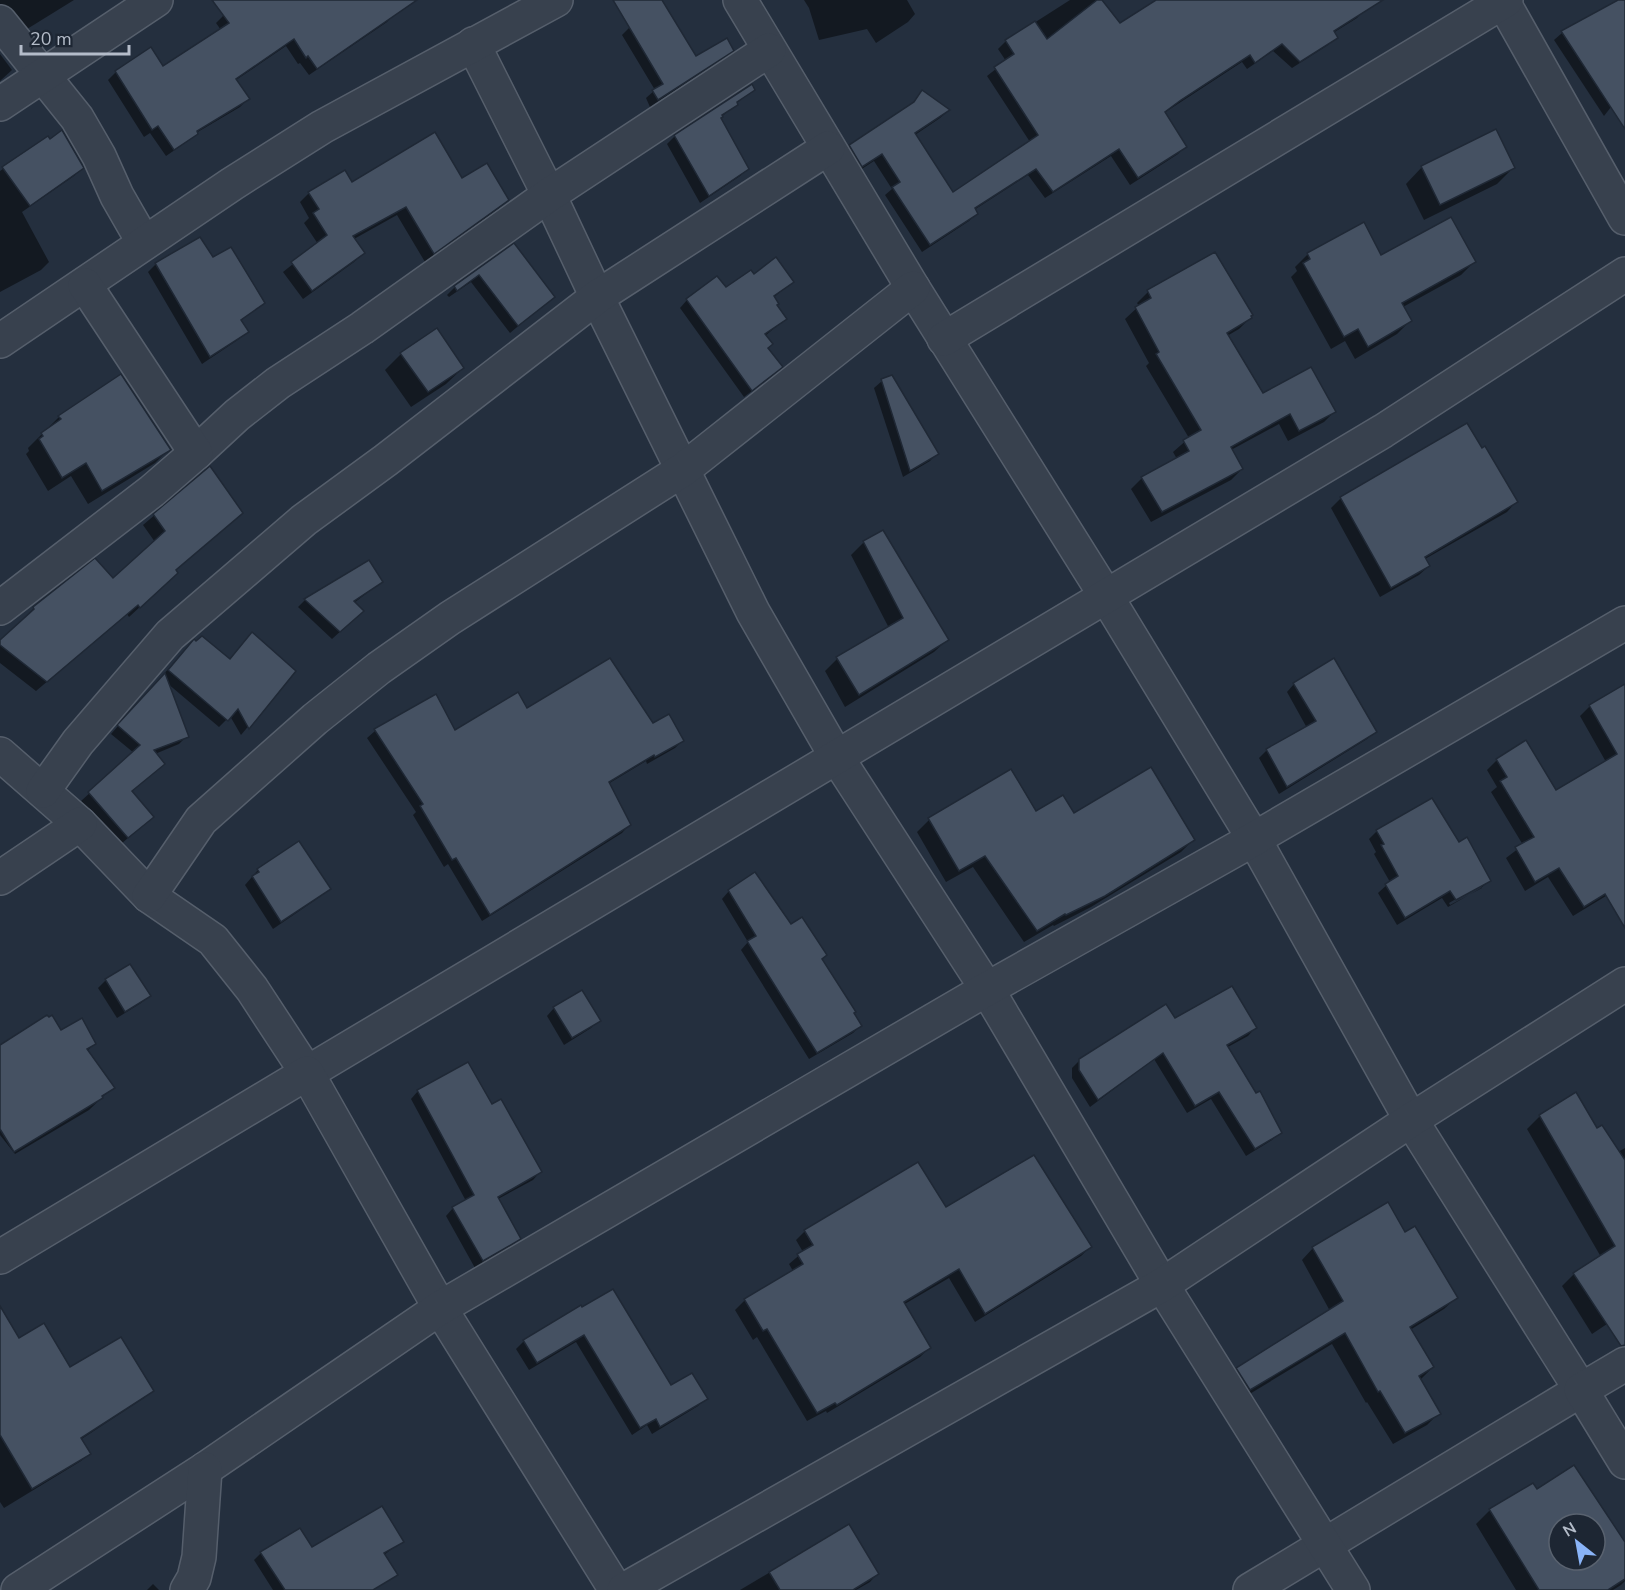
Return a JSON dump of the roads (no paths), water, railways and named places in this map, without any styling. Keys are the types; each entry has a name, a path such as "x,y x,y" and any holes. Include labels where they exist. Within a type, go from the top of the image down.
{"street":[{"path":"0,104 156,0"},
{"path":"0,341 232,184 322,127 556,0"},
{"path":"740,0 944,339 1106,596 1254,839 1411,1120 1625,1462"},
{"path":"944,339 1504,1 1625,218"},
{"path":"0,22 77,118 144,243"},
{"path":"473,44 753,612 836,756 987,989 1162,1285 1353,1590"},
{"path":"0,608 152,491 237,415 278,383 362,328 549,195 769,50"},
{"path":"43,791 78,742 170,635 304,520 386,460 597,297 828,148"},
{"path":"0,1257 1383,431 1625,274"},
{"path":"85,285 196,453"},
{"path":"149,897 201,820 315,719 379,668 450,618 684,469 913,288"},
{"path":"18,1590 206,1469 440,1308 987,989 1254,839 1625,622"},
{"path":"0,754 80,824 149,897 213,940 252,988 307,1073 440,1308 616,1590"},
{"path":"0,878 80,824"},
{"path":"624,1590 1162,1285 1411,1120 1625,984"},
{"path":"1250,1590 1625,1364"},
{"path":"196,1586 206,1469"}]}
